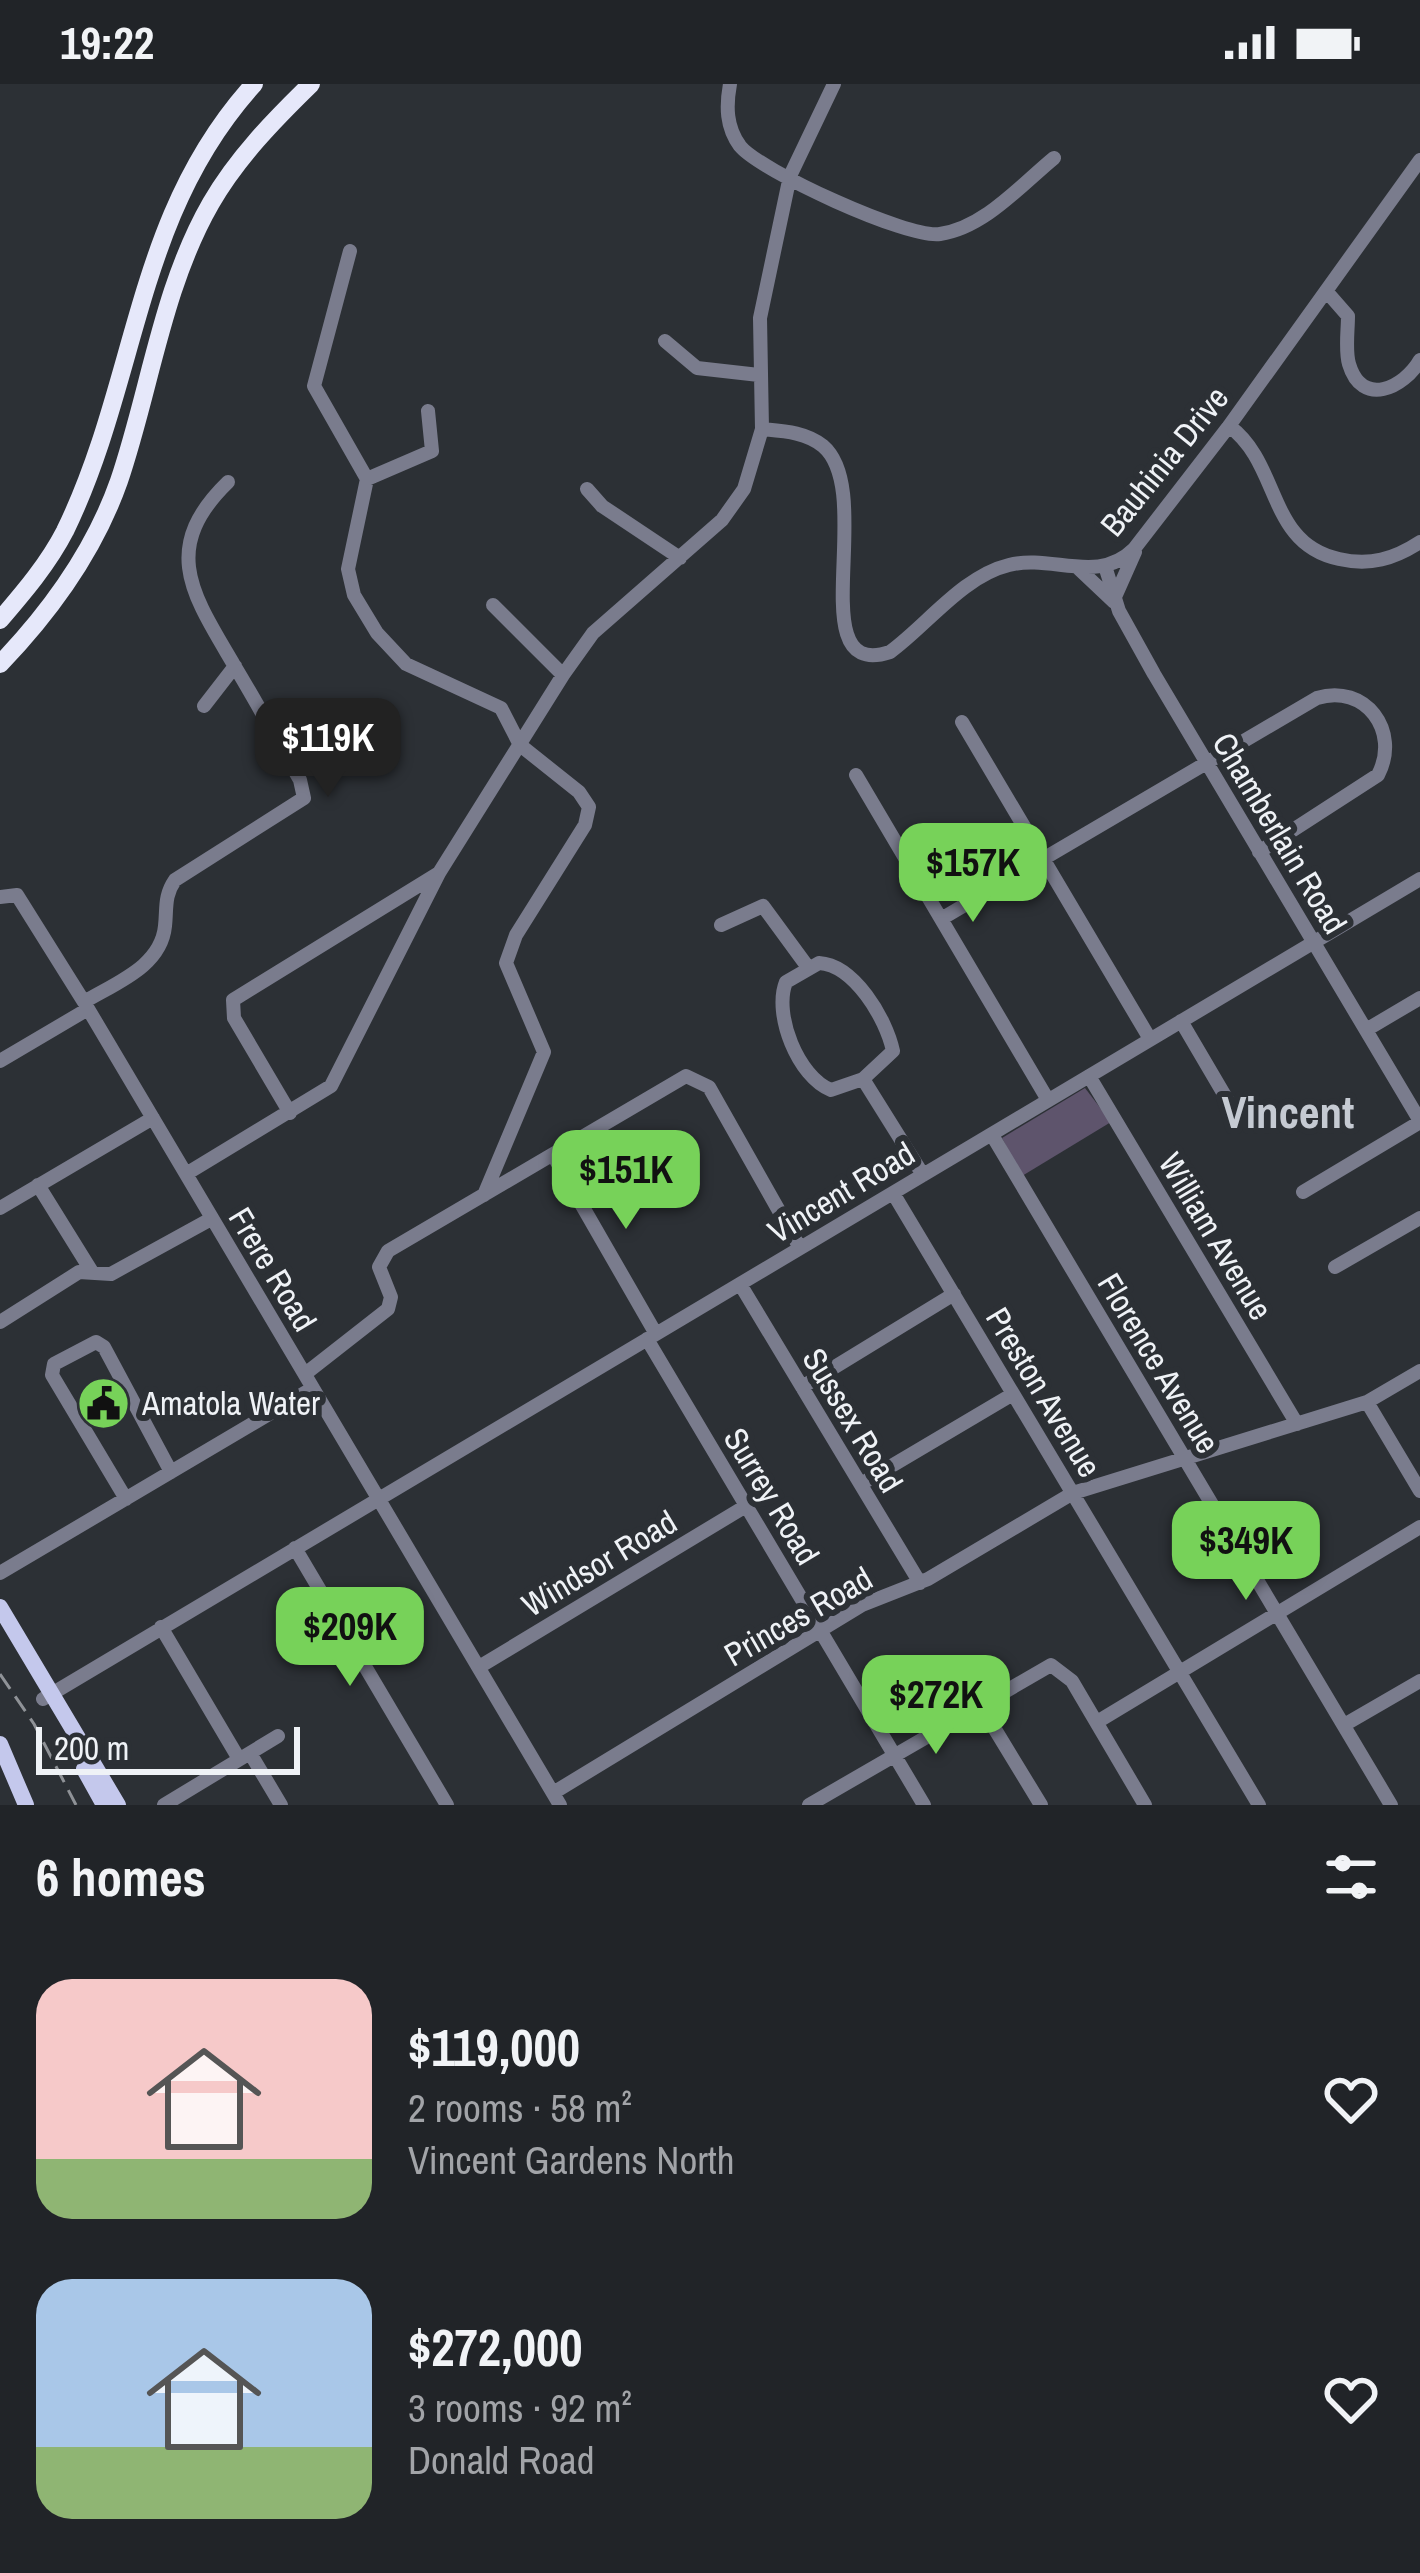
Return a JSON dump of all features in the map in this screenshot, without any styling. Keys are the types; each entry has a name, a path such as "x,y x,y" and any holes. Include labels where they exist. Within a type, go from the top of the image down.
{"highway":[{"path":"0,620 46,562 80,496 176,200 208,142 254,84"},
{"path":"0,664 73,577 105,515 173,292 211,203 270,125 311,84"}],"main road":[{"path":"0,1607 104,1805"},
{"path":"0,1628 118,1805"},
{"path":"0,1744 26,1805"}],"street":[{"path":"730,84 728,117 736,140 748,154 907,231 939,234 988,212 1054,158"},
{"path":"186,1174 290,1113 338,1076 439,873 562,675 605,621 737,502 752,474 762,429 760,317 790,176 834,84"},
{"name":"Bauhinia Drive","path":"762,429 804,435 826,448 840,467 848,505 840,619 846,639 860,651 890,652 996,569 1025,562 1105,566 1126,557 1229,426 1420,160"},
{"path":"350,251 314,386 368,479 348,569 362,608 406,664 500,708 520,745 579,792 589,815 509,951 512,985 544,1052 484,1195"},
{"path":"1327,292 1348,316 1349,364 1361,382 1393,389 1408,380 1420,360"},
{"path":"665,341 698,368 759,375"},
{"path":"368,479 430,453 434,448 428,411"},
{"path":"1229,426 1256,452 1284,520 1304,546 1358,563 1394,558 1420,542"},
{"path":"0,1061 156,954 165,928 165,898 175,880 302,802 300,780 195,599 187,554 197,519 228,482"},
{"path":"587,489 602,506 680,558"},
{"path":"1077,567 1116,601 1139,542"},
{"name":"Chamberlain Road","path":"1105,566 1116,601 1206,761 1419,1117"},
{"path":"493,605 562,675"},
{"path":"204,706 235,666"},
{"path":"940,919 1206,761 1330,694 1360,700 1380,721 1386,753 1378,775 1259,852"},
{"path":"962,722 1150,1039"},
{"path":"856,775 1048,1100"},
{"path":"290,1113 234,1018 232,1000 439,873"},
{"name":"Vincent Road","path":"48,1696 1420,880"},
{"name":"Frere Road","path":"4,895 17,895 86,1005 556,1799"},
{"path":"397,898 417,919"},
{"path":"721,925 763,906 807,966"},
{"path":"833,964 845,970 892,1042 890,1058 862,1079 842,1088 823,1088 784,1026 781,994 807,966 833,964"},
{"path":"1366,1030 1420,998"},
{"path":"1181,1021 1238,1118"},
{"path":"0,1574 309,1382 388,1309 391,1298 380,1268 383,1256 675,1081 694,1076 709,1087 800,1248"},
{"name":"William Avenue","path":"1089,1076 1297,1424"},
{"path":"862,1079 922,1175"},
{"path":"1303,1192 1419,1117"},
{"path":"0,1208 153,1118"},
{"name":"Florence Avenue","path":"992,1135 1391,1805"},
{"path":"503,1153 507,1166 518,1175"},
{"name":"Surrey Road","path":"553,1155 746,1506 924,1805"},
{"path":"38,1185 92,1271"},
{"name":"Preston Avenue","path":"893,1193 1258,1805"},
{"path":"1335,1267 1420,1218"},
{"path":"0,1322 79,1272 115,1272 211,1219"},
{"name":"Sussex Road","path":"740,1285 920,1583"},
{"path":"802,1388 954,1294"},
{"path":"126,1499 52,1375 54,1364 85,1345 104,1347 170,1472"},
{"name":"Princes Road","path":"556,1799 821,1631 882,1595 920,1583 1073,1493 1367,1402 1420,1371"},
{"path":"861,1484 1013,1394"},
{"path":"1367,1402 1420,1491"},
{"name":"Windsor Road","path":"479,1667 746,1506"},
{"path":"1097,1722 1420,1527"},
{"path":"295,1548 447,1805"},
{"path":"161,1627 281,1805"},
{"path":"809,1805 1043,1666 1064,1670 1145,1805"},
{"path":"1344,1725 1420,1681"},
{"path":"979,1702 1041,1805"},
{"path":"164,1805 278,1736"}],"shaded area":[{"path":"1085,1088 1111,1122 1022,1176 1002,1138"}],"railway":[{"path":"0,1674 34,1724 76,1805"}],"place":[{"name":"Amatola Water","path":"103,1403"}],"district":[{"name":"Vincent","path":"1288,1111"}]}
